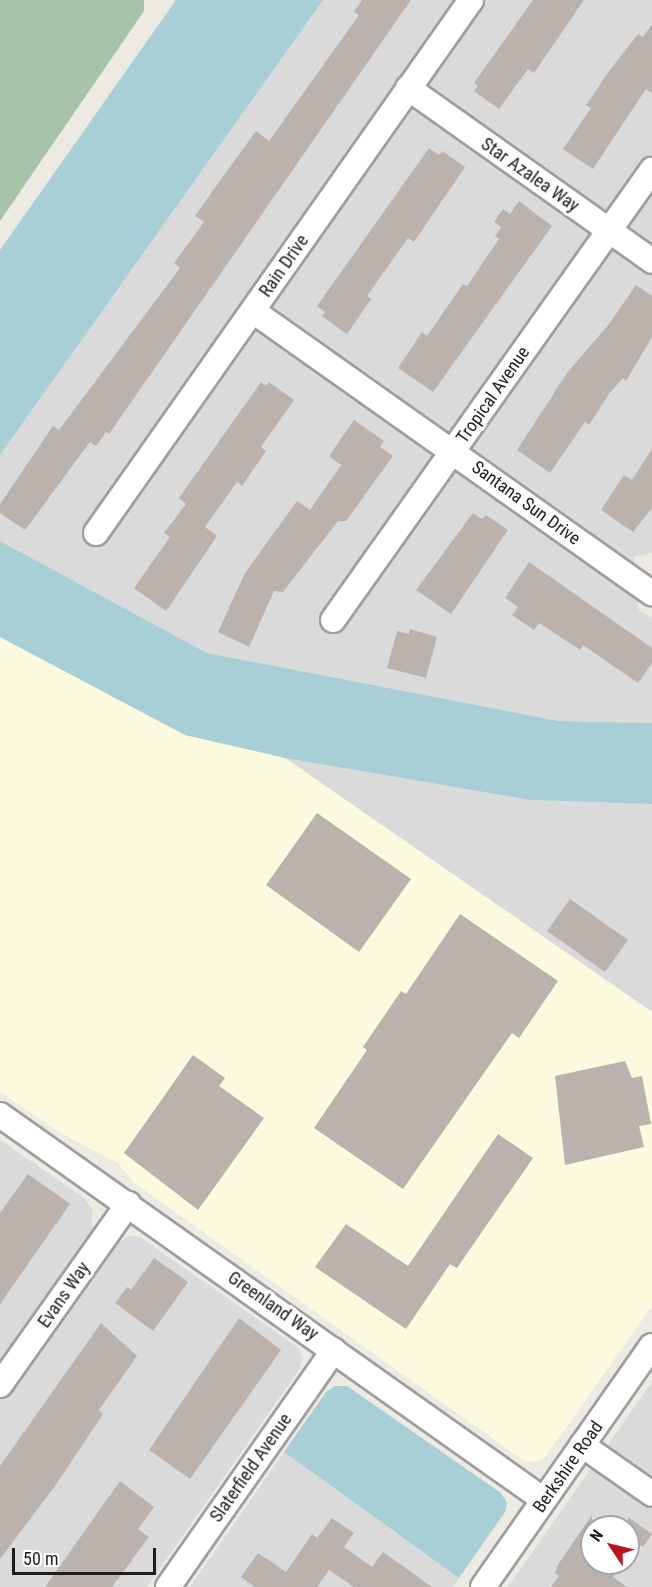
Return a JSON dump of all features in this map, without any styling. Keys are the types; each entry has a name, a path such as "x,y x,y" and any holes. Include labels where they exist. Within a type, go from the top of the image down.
{"street":[{"name":"Rain Drive","path":"96,533 471,0"},
{"name":"Star Azalea Way","path":"408,88 652,261"},
{"name":"Tropical Avenue","path":"333,620 652,170"},
{"name":"Santana Sun Drive","path":"253,311 652,593"},
{"name":"Greenland Way","path":"0,1115 544,1500"},
{"name":"Evans Way","path":"0,1385 128,1204"},
{"name":"Berkshire Road","path":"483,1587 652,1346"},
{"name":"Slaterfield Avenue","path":"168,1587 334,1350"},
{"path":"582,1445 652,1494"}],"shaded area":[{"path":"323,0 652,0 652,553 634,557 639,610 652,618 652,723 559,721 207,653 0,541 0,455"},
{"path":"0,637 185,735 285,758 652,1012 652,1306 546,1456 537,1462 524,1461 133,1182 118,1163 62,1134 0,1092"},
{"path":"285,758 530,800 652,804 652,1012"},
{"path":"0,1140 84,1198 93,1210 91,1224 120,1242 128,1236 140,1237 297,1347 303,1357 299,1370 147,1587 0,1587"},
{"path":"652,1382 652,1587 508,1587"},
{"path":"284,1452 459,1578 453,1587 190,1587"}],"green space":[{"path":"0,0 144,0 144,11 0,221"}],"water":[{"path":"176,0 323,0 0,455 0,250"},
{"path":"0,541 207,653 559,721 652,723 652,804 530,800 285,758 185,735 0,637"},
{"path":"335,1386 347,1386 501,1493 507,1503 505,1512 459,1578 284,1452 326,1392"}],"building":[{"path":"362,0 411,0 109,434 106,432 96,446 90,442 25,530 0,513 0,504 53,426 59,430 180,268 174,263 204,222 195,216 219,182 256,131 269,141 359,15 354,12"},
{"path":"533,0 584,0 534,73 528,69 499,109 474,91 478,86 474,83"},
{"path":"652,24 652,93 646,89 593,169 563,149 591,108 586,105 609,71 638,34 643,37"},
{"path":"429,148 439,155 442,151 465,167 414,242 408,238 367,296 371,299 347,334 322,316 325,312 317,306"},
{"path":"519,201 552,226 433,392 398,368 422,332 427,336 463,284 467,286 499,239 495,236 501,227 494,222 503,209 510,214"},
{"path":"636,285 652,296 652,337 626,381 623,378 609,394 589,425 585,422 550,473 517,450 567,373 609,324"},
{"path":"261,382 266,386 269,382 294,400 261,447 266,451 242,486 237,482 205,527 217,536 166,611 134,588 170,537 164,533 186,504 179,498"},
{"path":"354,420 384,441 380,447 393,456 346,521 338,521 283,592 274,591 249,647 218,632 245,573 297,501 310,510 341,465 329,456"},
{"path":"652,449 652,508 633,532 601,510 624,475 632,480"},
{"path":"473,513 482,519 486,515 508,530 451,614 416,590"},
{"path":"529,562 652,648 652,663 638,683 583,645 580,650 539,623 534,630 512,615 518,607 505,598"},
{"path":"410,629 437,637 426,678 387,668 397,631 409,634"},
{"path":"317,813 411,879 359,952 266,885"},
{"path":"570,899 628,940 605,972 547,931"},
{"path":"460,914 558,981 519,1038 512,1033 403,1189 314,1128 367,1050 363,1047 401,991 406,994"},
{"path":"193,1055 225,1078 219,1086 264,1118 198,1210 124,1153"},
{"path":"625,1061 632,1078 642,1076 651,1124 639,1126 644,1147 565,1165 555,1076"},
{"path":"498,1134 533,1158 457,1268 450,1264 406,1329 315,1267 346,1224 408,1266"},
{"path":"28,1174 70,1204 0,1304 0,1213"},
{"path":"154,1258 188,1282 153,1331 115,1303 127,1287 131,1290"},
{"path":"239,1318 281,1350 190,1479 149,1450"},
{"path":"101,1323 137,1356 99,1410 103,1414 55,1486 0,1559 0,1466"},
{"path":"120,1481 154,1507 138,1529 149,1537 112,1587 45,1587"},
{"path":"332,1518 354,1533 344,1547 372,1567 383,1552 432,1587 354,1587 329,1570 317,1587 255,1587 241,1577 258,1553 286,1572 312,1534 317,1538"},
{"path":"640,1526 652,1534 643,1547 640,1545"},
{"path":"580,1532 580,1575 614,1575 613,1577 627,1587 551,1587 559,1576 555,1573 559,1563"}]}
